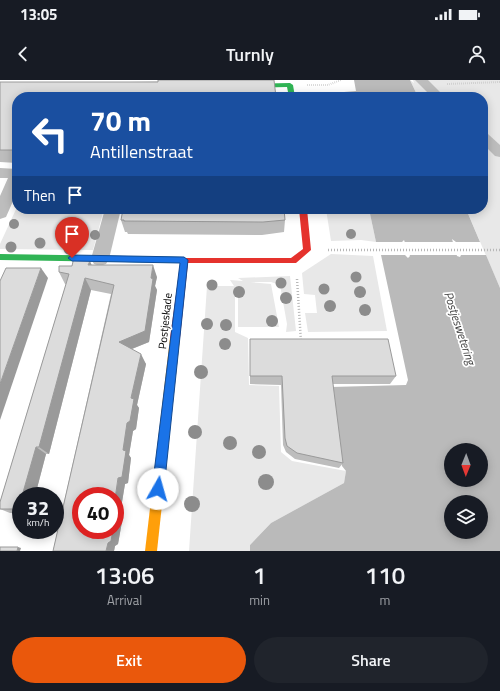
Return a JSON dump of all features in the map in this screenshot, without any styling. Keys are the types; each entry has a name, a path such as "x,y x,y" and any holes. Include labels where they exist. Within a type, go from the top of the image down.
{"street":[{"path":"421,80 434,92"},
{"path":"238,86 290,85 291,92"},
{"path":"488,142 500,153"},
{"path":"0,173 12,174"},
{"path":"0,213 12,185"},
{"path":"100,259 112,214"},
{"path":"0,257 292,261 307,250 303,214"},
{"name":"Postjeskade","path":"151,551 184,260"}],"path":[{"path":"290,85 328,85 341,80"},
{"path":"445,84 500,82"},
{"path":"307,250 500,250"},
{"path":"292,261 297,277 301,342"}],"shaded area":[{"path":"410,80 414,83 413,80 500,80 500,288 468,214 488,214 488,92 416,92"},
{"path":"14,214 103,214 93,250 0,249 0,244"},
{"path":"327,214 370,214 376,242 361,240 331,241"},
{"path":"331,254 373,256 387,331 308,332 305,313 317,313 315,295 304,294 302,273"},
{"path":"290,276 296,331 286,332 287,324 280,285 271,282 250,282 271,284 279,327 238,327 238,290 235,287 235,332 248,338 249,385 279,386 281,452 292,461 346,471 344,483 271,523 250,545 250,551 189,551 207,286 234,286 230,280 243,281 238,278"}],"water":[{"path":"354,80 410,80 416,92 344,92 356,91"},
{"name":"Postjeswetering","path":"370,214 468,214 480,242 456,242 452,239 457,256 486,255 500,288 500,551 250,551 250,545 271,523 344,483 346,471 342,466 331,387 406,385 408,380 381,255 405,255 408,258 410,256 404,240 402,242 376,242"}],"pier":[{"path":"404,242 454,242 459,255 408,255"}],"building":[{"path":"158,80 274,80 275,92 12,92 12,150 0,150 0,82 158,82"},
{"path":"122,214 284,214 285,220 263,222 121,220"},
{"path":"74,257 90,261 88,265 153,265 151,278 153,279 145,331 119,342 141,354 131,398 134,399 130,421 127,423 123,450 126,451 122,477 118,478 117,487 72,487 72,539 111,539 108,543 106,551 53,551 56,539 64,539 64,503 114,285 85,278 39,447 36,447 25,487 12,487 12,509 0,509 0,502 69,274 59,272 59,266 72,266"},
{"path":"6,268 41,268 0,384 0,281"},
{"path":"250,339 388,339 396,376 332,376 343,463 297,453 287,446 285,438 282,376 250,376"},
{"path":"0,547 18,547 17,551 0,551"}],"traffic: fast":[{"path":"245,86 290,85 291,92"},
{"path":"0,257 184,260"}],"traffic: slow":[{"path":"151,551 175,338"}],"traffic: jam":[{"path":"175,338 184,260 293,261 307,250 303,214"}],"route":[{"path":"72,258 184,260 158,489"}]}
